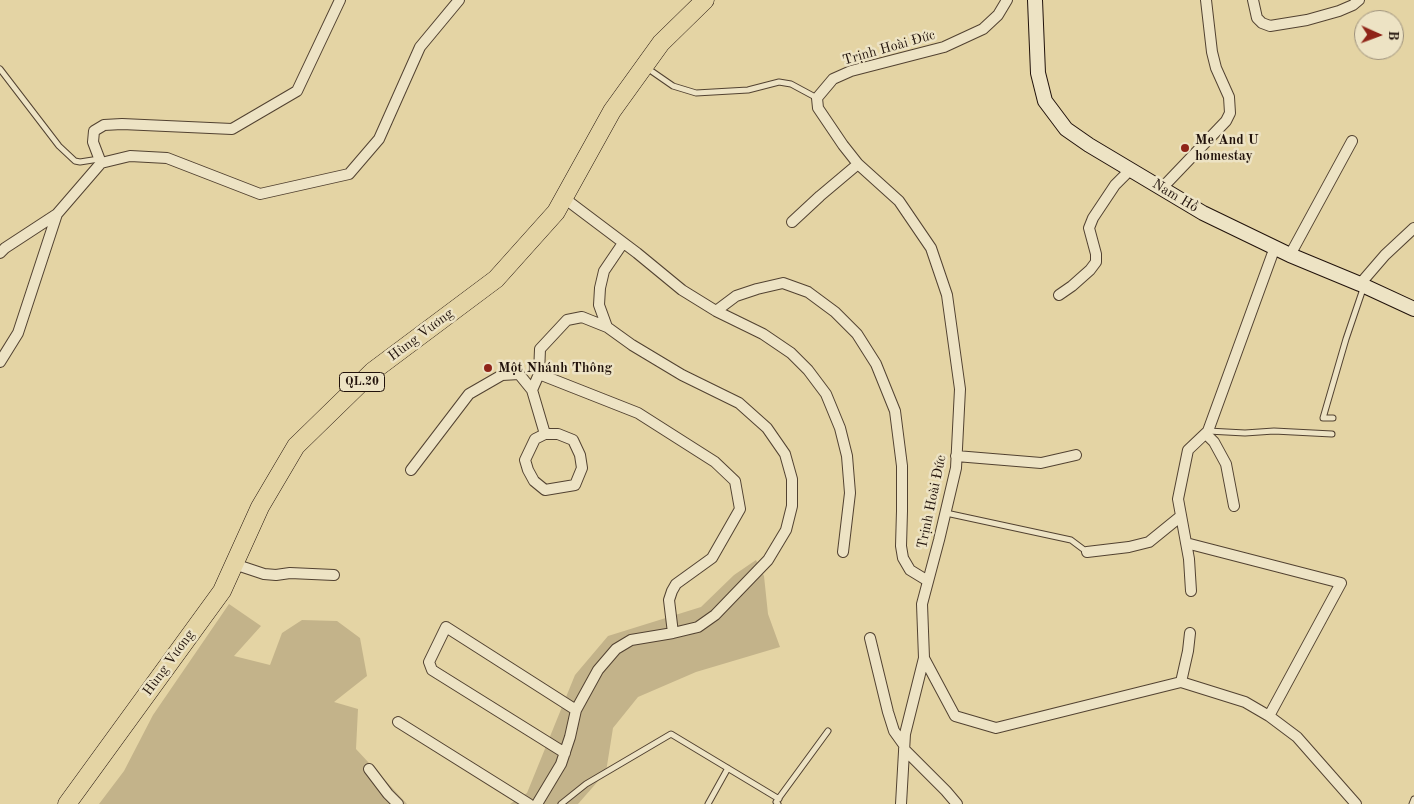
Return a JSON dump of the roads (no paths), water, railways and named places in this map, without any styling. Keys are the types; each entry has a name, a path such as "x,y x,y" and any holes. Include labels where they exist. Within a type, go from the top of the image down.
{"highway":[{"name":"Hùng Vương","path":"67,804 222,591 260,508 296,446 373,371 496,279 556,212 612,111 660,43 704,0"}],"street":[{"path":"100,161 93,142 94,131 104,126 122,124 232,129 297,91 340,0"},
{"path":"0,253 57,214 100,161 130,156 167,158 260,194 349,174 380,139 420,47 459,0"},
{"name":"Trịnh Hoài Đức","path":"1007,0 998,15 983,29 944,47 851,70 833,80 817,98 818,108 822,115 858,164 899,201 931,248 947,295 960,389 956,468 922,604 924,658 955,716 996,728 1181,682"},
{"name":"Nam Hồ","path":"1035,0 1038,73 1045,101 1066,129 1088,145 1203,213 1290,255 1414,309"},
{"path":"1162,188 1226,121 1230,113 1229,97 1216,68 1212,52 1206,0"},
{"path":"1253,0 1257,18 1262,23 1270,26 1307,20 1331,13 1353,5 1359,0"},
{"path":"1290,255 1352,141"},
{"path":"792,222 858,164"},
{"path":"1059,295 1072,286 1096,262 1096,254 1089,228 1115,185 1130,170"},
{"path":"564,198 682,290 716,311 763,334 791,353 808,370 826,394 840,428 847,456 850,493 842,552"},
{"path":"0,362 18,332 57,214"},
{"path":"1362,285 1385,254 1414,228"},
{"path":"607,327 599,306 600,288 604,271 623,243"},
{"path":"1191,591 1186,543 1178,499 1188,450 1207,432 1274,247"},
{"path":"716,311 736,296 783,283 808,292 835,312 857,334 876,364 895,411 902,466 901,546 903,558 910,570 928,581"},
{"path":"532,390 539,374 540,349 567,320 582,317 607,327 632,345 682,375 739,403 767,428 786,454 792,479 792,506 786,530 768,560 715,615 698,627 631,640 616,649 598,670 576,710 561,764 537,804"},
{"path":"411,470 469,394 502,375 519,374 532,390 545,434"},
{"path":"539,374 638,413 715,462 735,481 740,509 712,558 676,584 672,591 669,600 673,633"},
{"path":"1207,432 1226,464 1234,506"},
{"path":"545,434 558,434 573,440 580,455 582,468 575,485 546,490 534,481 525,460 535,438 545,434"},
{"path":"956,456 1015,462 1042,462 1076,454"},
{"path":"1087,552 1129,547 1149,542 1182,516"},
{"path":"1186,543 1341,583 1269,716"},
{"path":"234,564 276,576 290,573 334,575"},
{"path":"565,753 432,670 429,662 446,627 576,710"},
{"path":"1190,634 1181,682 1245,702 1269,716 1297,737 1356,804"},
{"path":"870,638 894,731 904,747 957,804"},
{"path":"901,804 905,734 924,658"},
{"path":"398,722 529,804"},
{"path":"369,769 398,804"}],"lane":[{"path":"644,66 673,86 696,93 748,90 779,82 791,84 817,98"},
{"path":"0,70 59,146 76,161 100,161"},
{"path":"1333,418 1323,418 1362,285"},
{"path":"1207,432 1246,433 1274,431 1332,434"},
{"path":"946,513 1071,540 1087,552"},
{"path":"561,804 586,784 671,734 728,768 778,802 828,731"},
{"path":"708,804 728,768"},
{"path":"1412,804 1414,799"}],"place":[{"name":"Me And U homestay","path":"1185,148"},
{"name":"Một Nhánh Thông","path":"488,368"}]}
